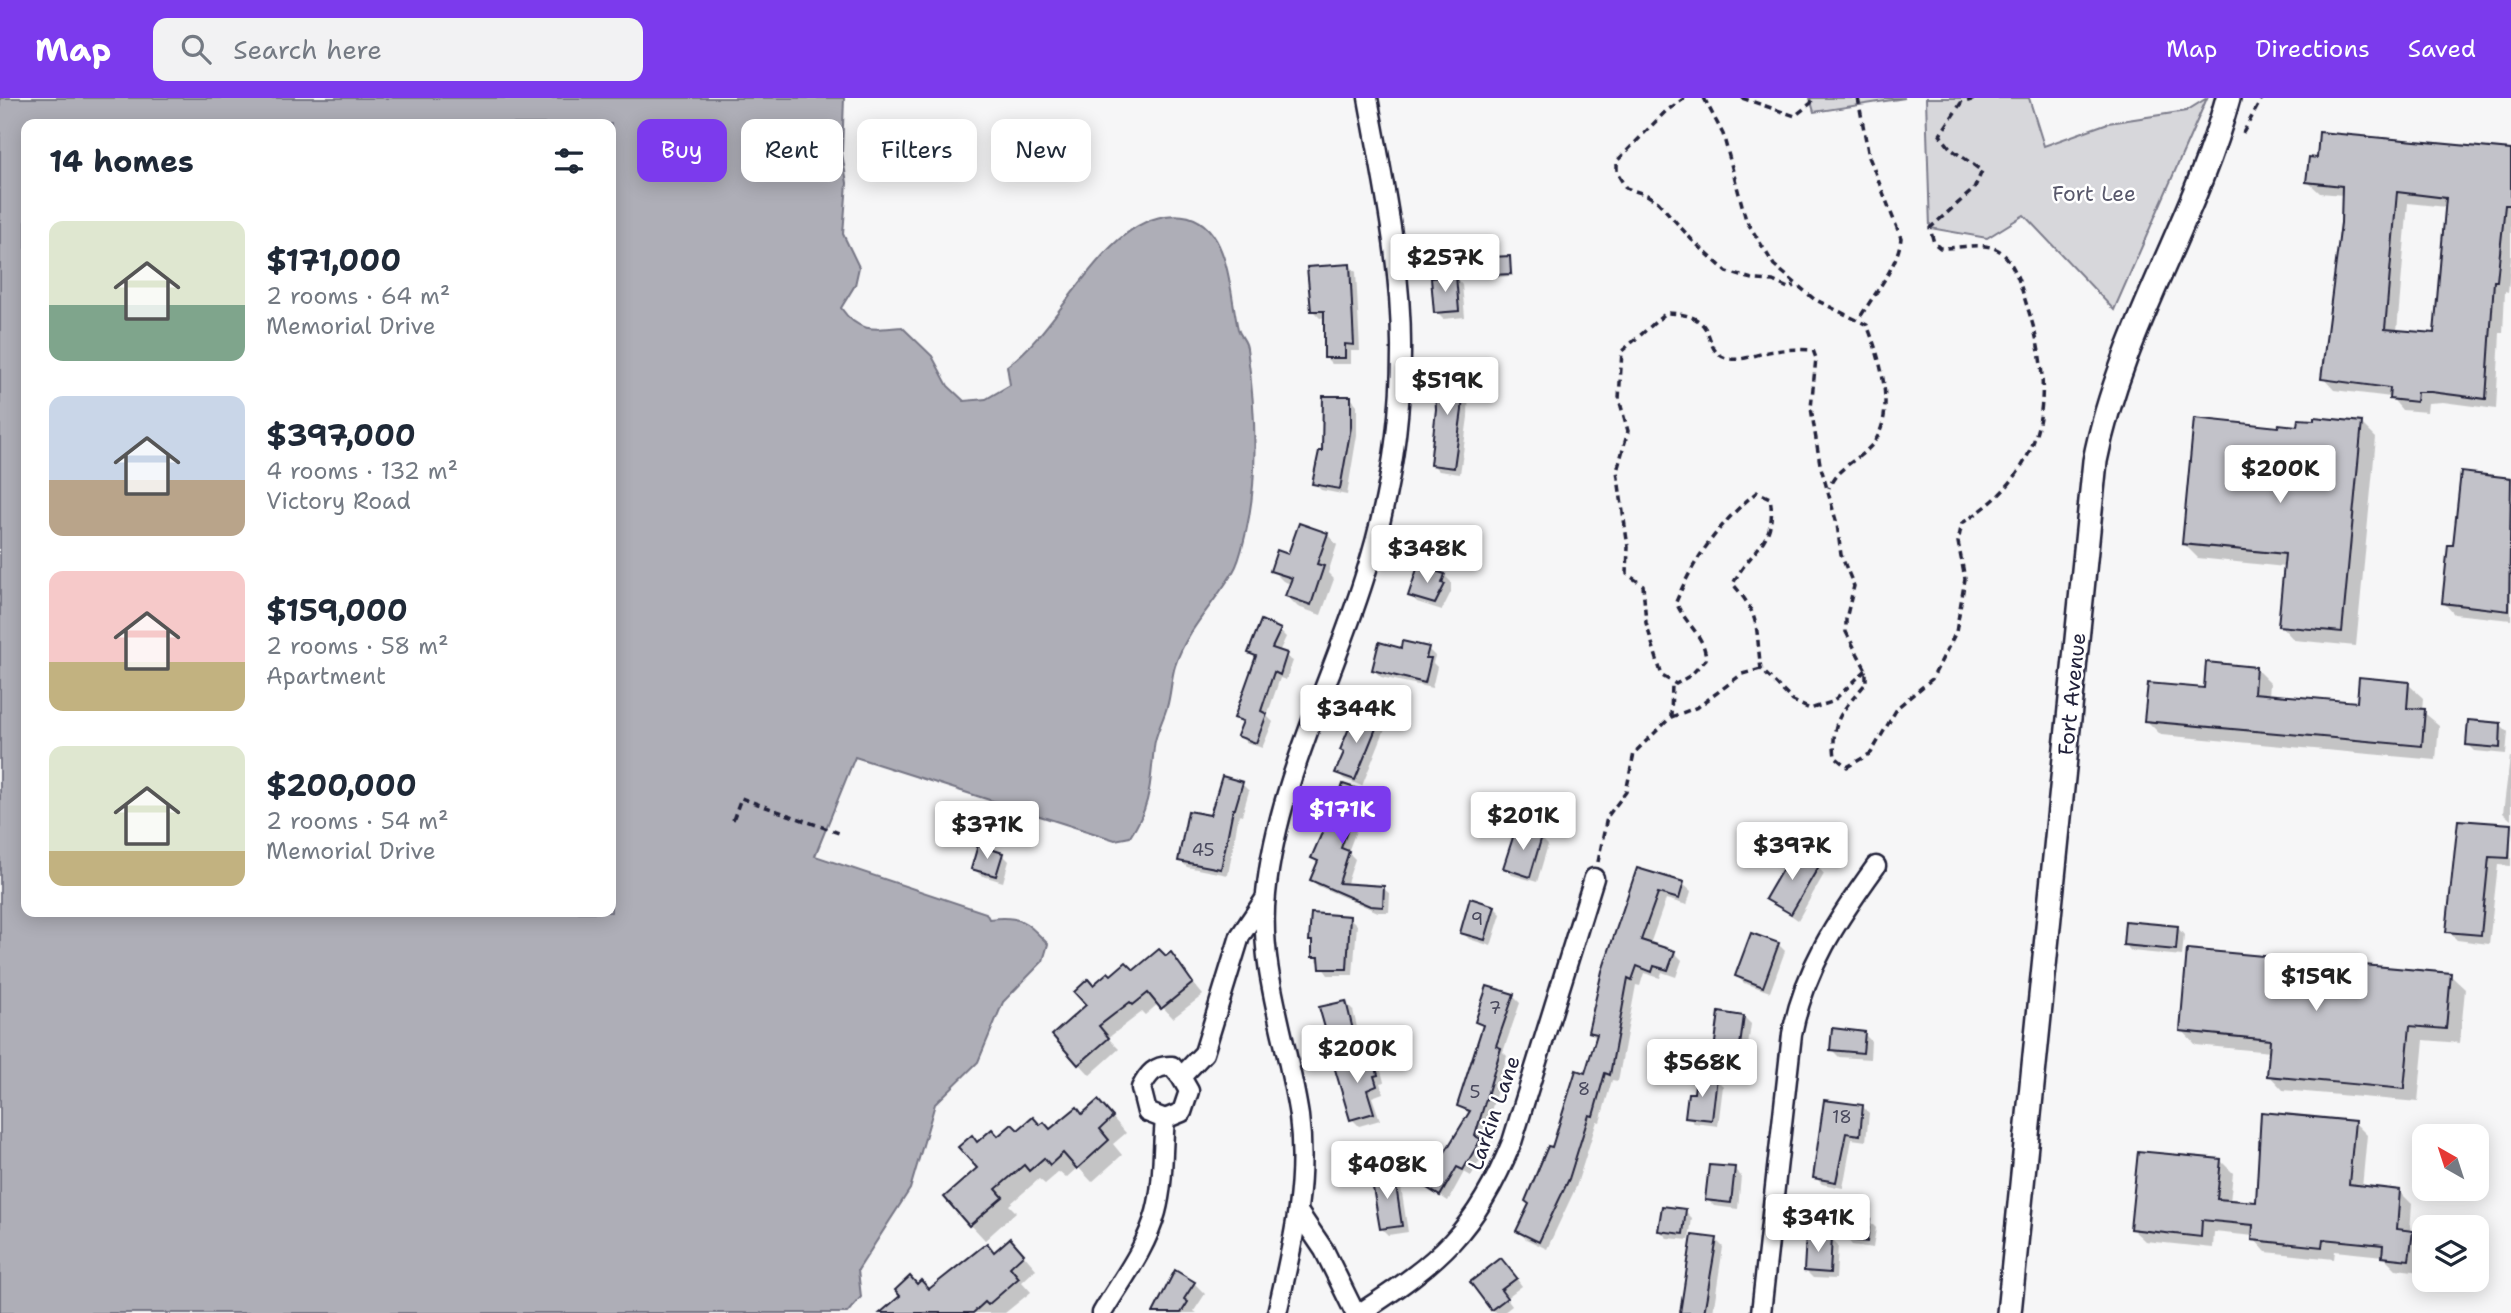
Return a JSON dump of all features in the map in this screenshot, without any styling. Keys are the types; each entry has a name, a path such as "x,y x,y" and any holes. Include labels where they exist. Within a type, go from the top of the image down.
{"street":[{"path":"1277,1313 1299,1213 1302,1151 1299,1116 1265,937 1269,861 1278,826 1380,528 1396,442 1402,349 1399,301 1368,98"},
{"name":"Fort Avenue","path":"2009,1313 2095,461 2120,369 2204,171 2228,98"},
{"path":"1761,1313 1792,1034 1798,1003 1819,950 1876,866"},
{"name":"Larkin Lane","path":"1357,1313 1431,1265 1455,1242 1477,1214 1496,1181 1512,1142 1594,878"},
{"path":"1181,1077 1204,1053 1240,936 1265,899"},
{"path":"1161,1065 1172,1066 1181,1077 1189,1091 1182,1112 1165,1119 1147,1112 1140,1088 1147,1075 1161,1065"},
{"path":"1102,1313 1152,1224 1161,1191 1165,1119"},
{"path":"1299,1213 1330,1260 1357,1313"}],"path":[{"path":"1685,98 1666,111 1617,161 1617,173 1626,188 1658,202 1692,240 1727,271 1756,281 1773,281 1788,288 1795,286"},
{"path":"1704,98 1723,134 1745,220 1774,265 1795,286 1814,299 1867,325 1876,347 1885,405 1879,434 1870,446 1833,477 1828,490"},
{"path":"1742,98 1796,116 1813,98"},
{"path":"1858,98 1869,157 1900,238 1900,246 1859,319"},
{"path":"1866,670 1832,702 1810,709 1793,702 1761,669 1758,621 1750,604 1733,584 1739,570 1770,533 1770,498 1757,492 1727,520 1697,556 1676,602 1680,612 1705,645 1706,659 1691,675 1676,684 1662,676 1646,623 1643,585 1627,574 1628,547 1617,471 1628,431 1619,399 1622,351 1666,313 1697,318 1708,328 1717,353 1726,358 1741,359 1771,351 1814,350 1816,359 1811,408 1820,464 1841,555 1854,586 1846,618 1846,632 1866,670 1866,682 1840,712 1834,730 1835,757 1847,767 1871,753 1898,707 1931,679 1956,632 1965,579 1958,542 1962,523 1986,508 2015,479 2037,436 2045,395 2040,342 2017,274 2000,251 1987,246 1940,248 1934,243 1930,228 1974,189 1982,171 1951,149 1940,135 1961,103 1978,98"},
{"path":"2241,136 2262,98"},
{"path":"1594,878 1607,817 1626,792 1634,753 1671,717 1698,707 1742,674 1761,669"},
{"path":"1671,717 1672,682"},
{"path":"733,820 741,798 839,833"}],"green space":[{"path":"1810,98 1905,98 1814,112"},
{"name":"Fort Lee","path":"1926,98 2029,98 2044,146 2108,123 2186,111 2207,98 2114,310 2024,215 1987,238 1930,228"}],"shaded area":[{"path":"0,98 844,98 843,126 843,119 741,119 741,182 843,182 843,159 847,183 843,234 859,267 855,285 841,308 861,326 883,329 902,327 932,356 948,386 964,401 986,399 1010,385 1007,366 1027,349 1100,259 1120,239 1141,224 1165,216 1186,216 1202,224 1214,236 1228,272 1238,329 1247,348 1254,440 1250,510 1235,568 1186,640 1175,666 1168,702 1155,742 1146,805 1130,837 1115,840 855,757 815,856 986,913 989,919 1016,919 1028,925 1048,944 1043,961 1003,1002 978,1062 935,1104 910,1189 858,1270 861,1297 847,1313 0,1313"}],"building":[{"path":"2319,132 2511,150 2511,205 2505,205 2497,281 2494,281 2486,399 2417,392 2416,402 2389,399 2390,388 2321,379 2341,223 2342,186 2306,182 2309,157 2317,158","holes":["2397,192 2446,198 2434,333 2385,329"]},
{"path":"1510,256 1511,274 1492,275 1491,257"},
{"path":"1350,264 1354,345 1345,344 1345,358 1324,358 1324,311 1311,311 1307,267"},
{"path":"1456,276 1459,311 1434,313 1431,278"},
{"path":"1434,370 1463,371 1462,410 1454,468 1430,465 1436,409"},
{"path":"1323,396 1351,396 1351,427 1340,489 1312,484 1319,451 1322,451"},
{"path":"2314,417 2362,422 2342,632 2278,626 2285,554 2182,544 2194,418 2278,427 2279,424 2297,426 2298,419 2314,420"},
{"path":"2461,472 2511,478 2509,611 2442,603 2448,545 2453,545"},
{"path":"1299,523 1328,533 1317,564 1324,566 1311,605 1285,596 1292,578 1270,571 1277,550 1288,554"},
{"path":"1418,566 1445,574 1442,583 1445,584 1435,604 1408,596"},
{"path":"1261,620 1281,629 1272,648 1287,653 1280,675 1274,672 1261,711 1267,714 1256,743 1237,736 1243,721 1234,718 1256,656 1248,653"},
{"path":"1402,641 1429,647 1426,658 1431,658 1425,683 1372,670 1379,642 1401,648"},
{"path":"2206,662 2256,667 2254,693 2357,702 2359,677 2409,682 2407,708 2425,709 2422,746 2144,721 2148,683 2204,688"},
{"path":"1356,711 1379,721 1355,780 1335,773 1344,752 1340,750"},
{"path":"2468,720 2501,723 2500,748 2466,745"},
{"path":"1222,776 1243,782 1233,809 1221,869 1178,861 1188,811 1210,815"},
{"path":"1343,784 1373,794 1367,814 1355,810 1341,848 1349,851 1339,883 1384,886 1383,907 1370,906 1310,880 1318,861 1311,858 1328,819 1317,814 1324,797 1337,801"},
{"path":"2458,820 2511,824 2509,858 2489,857 2481,935 2446,932"},
{"path":"1516,828 1542,836 1530,877 1503,868"},
{"path":"978,845 1003,853 996,876 971,869"},
{"path":"1793,851 1819,866 1791,914 1765,899"},
{"path":"1637,868 1684,882 1679,899 1658,893 1641,940 1675,951 1668,970 1654,966 1652,972 1637,966 1632,980 1628,978 1610,1075 1605,1073 1593,1116 1589,1115 1569,1179 1539,1242 1516,1231 1529,1204 1525,1201 1548,1146 1552,1147 1576,1070 1585,1073 1597,1034 1588,1032 1602,971"},
{"path":"1470,898 1495,906 1485,940 1460,933"},
{"path":"1311,913 1350,916 1347,969 1320,969 1319,957 1312,957 1312,941 1309,941"},
{"path":"2125,921 2178,926 2176,950 2123,945"},
{"path":"1751,933 1779,943 1763,987 1735,976"},
{"path":"1159,949 1166,956 1171,952 1193,983 1161,1009 1148,993 1133,1005 1130,1002 1099,1026 1109,1038 1078,1065 1052,1035 1086,1005 1074,992 1088,979 1093,985 1126,962 1134,970"},
{"path":"2187,949 2451,973 2446,1029 2410,1026 2404,1089 2267,1076 2270,1040 2180,1031"},
{"path":"1487,986 1514,994 1496,1046 1501,1048 1475,1136 1481,1139 1463,1170 1457,1167 1440,1196 1419,1183 1439,1155 1442,1157 1470,1111 1457,1106 1483,1025 1475,1022"},
{"path":"1346,1001 1353,1030 1327,1035 1319,1007"},
{"path":"1719,1012 1744,1016 1738,1061 1713,1058"},
{"path":"1832,1028 1865,1032 1863,1053 1830,1050"},
{"path":"1372,1054 1378,1075 1374,1076 1377,1086 1367,1090 1374,1113 1350,1120 1334,1066"},
{"path":"1696,1075 1717,1077 1712,1120 1685,1117 1688,1093 1694,1093"},
{"path":"1098,1100 1113,1117 1100,1129 1109,1140 1077,1169 1063,1153 1050,1165 1044,1158 1029,1171 1024,1165 996,1189 1003,1197 969,1226 944,1197 977,1168 958,1147 972,1135 977,1142 992,1129 998,1136 1012,1124 1018,1130 1033,1117 1040,1125 1044,1122 1050,1129 1077,1107 1082,1114"},
{"path":"1824,1100 1863,1105 1860,1135 1846,1133 1836,1182 1813,1178"},
{"path":"2261,1112 2355,1121 2349,1184 2400,1190 2397,1229 2412,1231 2409,1260 2382,1257 2383,1245 2323,1239 2322,1247 2252,1240 2253,1225 2202,1220 2201,1237 2130,1229 2138,1151 2221,1159 2217,1199 2256,1202"},
{"path":"1709,1165 1735,1167 1731,1203 1705,1200"},
{"path":"1394,1172 1402,1226 1380,1229 1371,1176"},
{"path":"1662,1206 1686,1209 1683,1234 1658,1231"},
{"path":"1846,1217 1870,1219 1867,1242 1844,1239"},
{"path":"1692,1235 1717,1238 1704,1313 1680,1313"},
{"path":"1806,1235 1832,1236 1830,1273 1804,1271"},
{"path":"1010,1238 1024,1254 1010,1267 1019,1278 988,1305 985,1302 973,1313 880,1313 900,1296 895,1290 910,1276 917,1284 921,1280 929,1289 987,1243 994,1252"},
{"path":"1501,1258 1517,1278 1501,1290 1507,1298 1491,1310 1470,1282"},
{"path":"1175,1270 1195,1282 1184,1299 1188,1302 1181,1313 1153,1313"}]}
